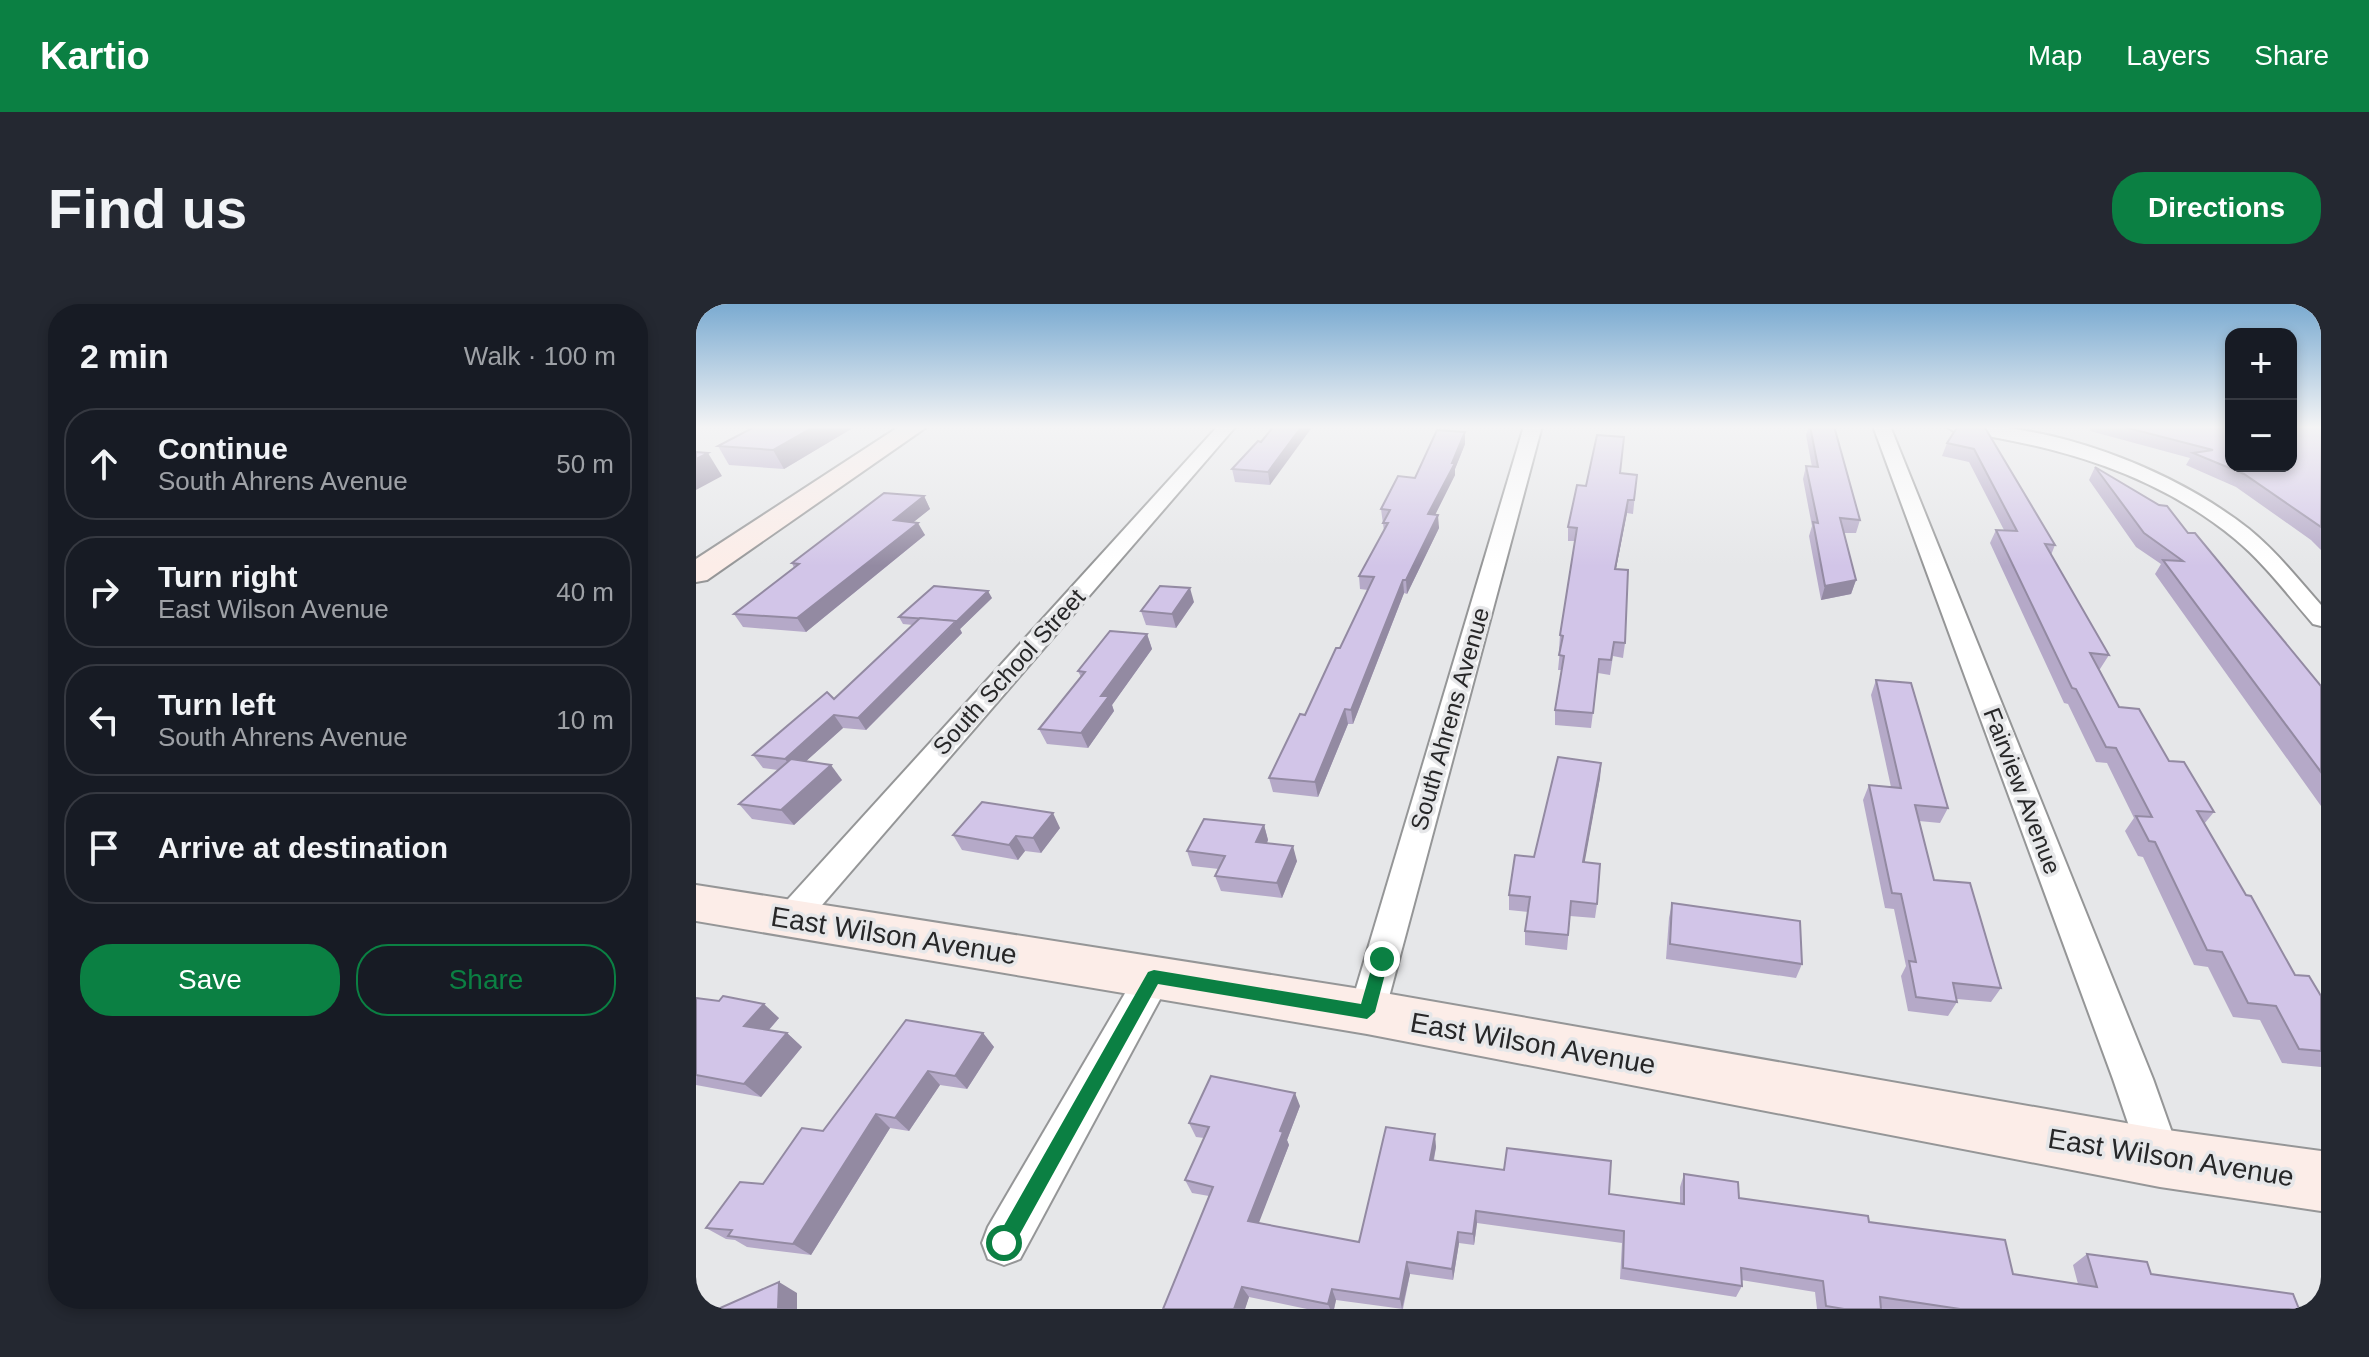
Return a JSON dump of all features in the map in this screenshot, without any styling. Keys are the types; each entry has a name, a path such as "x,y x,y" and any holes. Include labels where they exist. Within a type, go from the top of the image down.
{"street":[{"path":"697,572 846,473"},
{"name":"South School Street","path":"791,918 1185,473"},
{"name":"South Ahrens Avenue","path":"1367,1012 1520,473"},
{"name":"Fairview Avenue","path":"1899,473 2133,1079 2160,1158"},
{"path":"2138,473 2170,487 2220,516 2245,536 2321,619"},
{"name":"East Wilson Avenue","path":"696,903 1367,1012 2160,1158 2321,1181"},
{"path":"1004,1243 1154,977"}],"building":[{"path":"1417,473 1450,473 1428,514 1438,515 1406,580 1403,580 1351,710 1345,709 1315,782 1269,778 1300,714 1305,715 1336,648 1340,648 1374,577 1359,576 1388,523 1383,523 1390,510 1381,509 1398,476 1415,478"},
{"path":"1589,473 1637,475 1634,500 1628,500 1615,569 1628,570 1625,643 1614,642 1611,660 1599,659 1593,713 1555,710 1564,656 1559,655 1563,636 1560,635 1577,528 1568,527 1577,485 1586,486"},
{"path":"1807,473 1847,473 1860,520 1840,518 1856,580 1825,586 1813,522 1818,523"},
{"path":"1987,473 2012,473 2055,545 2045,544 2109,655 2090,653 2119,707 2139,709 2169,761 2184,762 2214,812 2197,811 2246,895 2251,896 2295,975 2309,976 2321,996 2321,1051 2299,1049 2276,1006 2248,1003 2222,952 2207,950 2155,842 2149,841 2136,816 2152,817 2116,748 2106,747 2076,689 2072,688 1996,530 2017,531"},
{"path":"2099,473 2105,473 2159,505 2167,506 2188,533 2195,533 2321,686 2321,772 2163,560 2183,561 2144,533"},
{"path":"2241,473 2321,473 2321,527 2244,474"},
{"path":"884,493 924,496 894,520 918,523 797,618 734,614 799,564 792,563"},
{"path":"934,586 988,591 956,622 899,617"},
{"path":"1160,586 1190,588 1172,614 1141,611"},
{"path":"920,618 956,621 858,718 834,715 785,759 753,755 827,692 834,699"},
{"path":"1110,631 1147,634 1101,696 1109,696 1081,733 1039,729 1085,672 1078,671"},
{"path":"1876,680 1911,683 1948,808 1915,805 1934,880 1970,883 2001,988 1953,983 1957,1002 1916,997 1909,961 1916,962 1901,894 1892,893 1869,785 1901,788"},
{"path":"1558,757 1601,763 1583,862 1600,864 1597,904 1571,901 1568,935 1525,931 1530,897 1509,895 1515,855 1534,857"},
{"path":"791,759 831,765 781,810 739,804"},
{"path":"982,802 1053,813 1033,838 1016,836 1009,845 953,835"},
{"path":"1204,819 1264,825 1256,842 1293,846 1277,883 1215,876 1225,856 1187,851"},
{"path":"1672,903 1800,921 1802,964 1670,944"},
{"path":"723,996 764,1004 744,1026 787,1033 744,1084 696,1075 696,998 719,1001"},
{"path":"906,1020 983,1033 955,1076 928,1071 895,1118 876,1114 793,1244 728,1236 732,1230 706,1228 740,1182 763,1184 802,1128 823,1131"},
{"path":"1211,1076 1295,1093 1248,1221 1359,1242 1386,1127 1435,1134 1430,1160 1504,1170 1507,1148 1611,1161 1609,1194 1684,1204 1684,1174 1738,1182 1739,1198 1868,1216 1869,1222 2005,1240 2013,1274 2097,1287 2087,1254 2147,1262 2151,1274 2293,1294 2299,1309 1960,1309 1880,1297 1881,1309 1844,1309 1826,1306 1823,1281 1741,1268 1742,1286 1623,1268 1624,1231 1476,1211 1473,1234 1458,1232 1452,1269 1407,1262 1400,1299 1332,1289 1328,1304 1242,1287 1234,1309 1163,1309 1213,1187 1185,1180 1209,1127 1189,1123"},
{"path":"779,1282 778,1309 718,1309"}],"route":[{"path":"1004,1243 1154,977 1367,1012 1382,959"}]}
